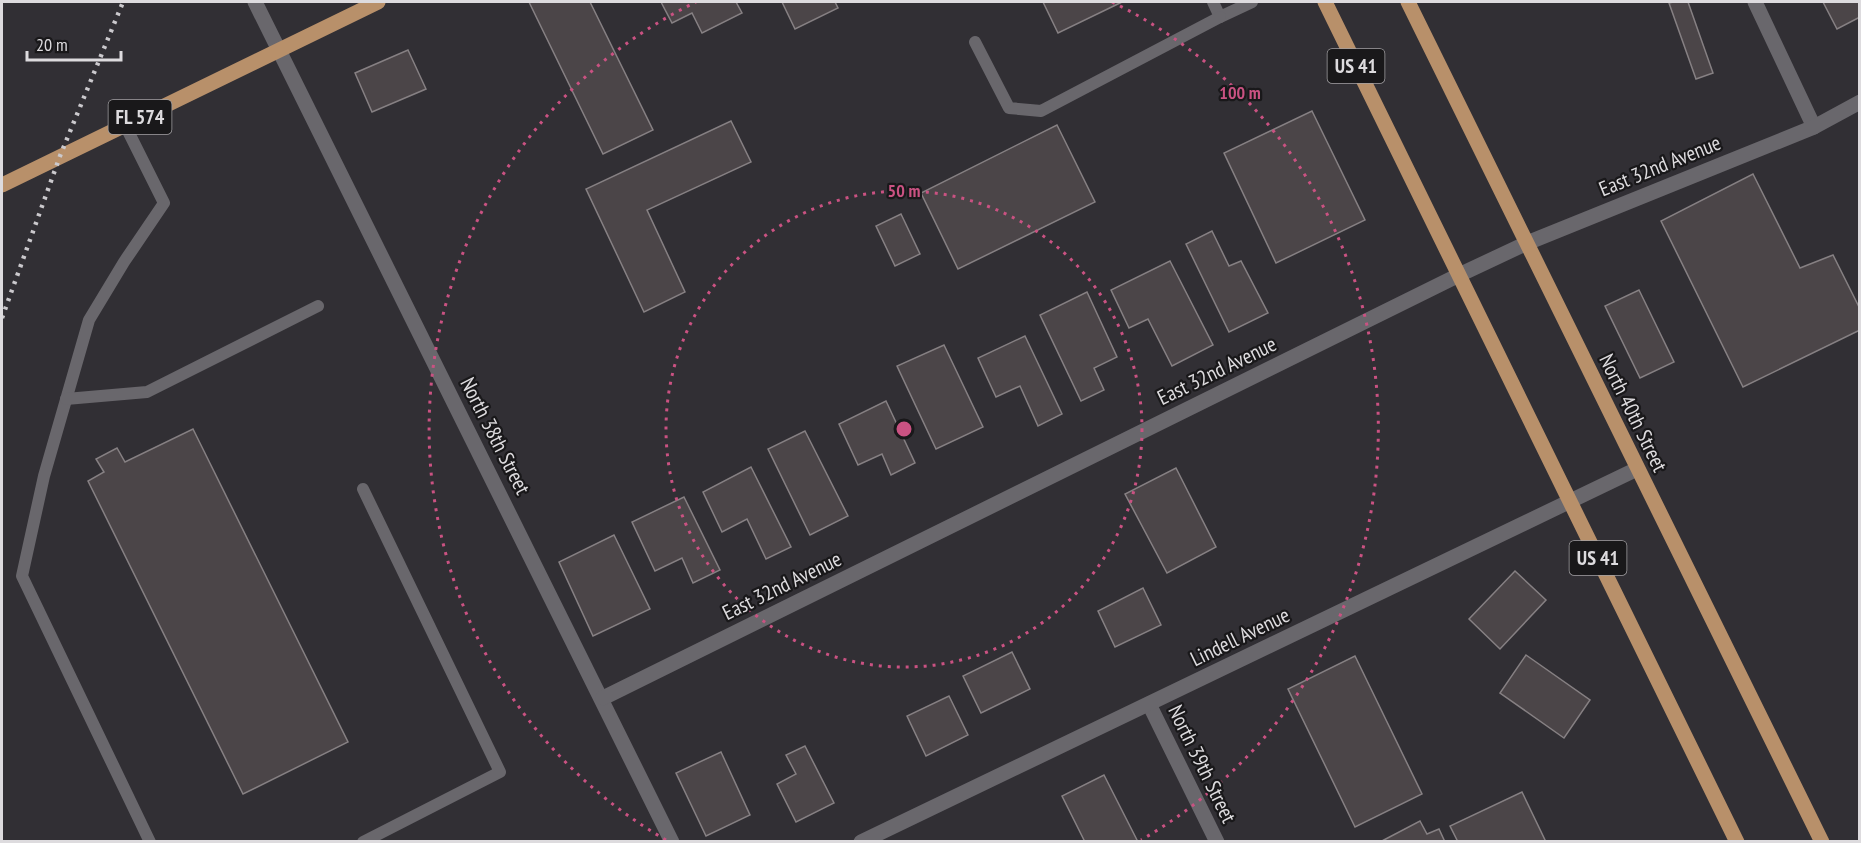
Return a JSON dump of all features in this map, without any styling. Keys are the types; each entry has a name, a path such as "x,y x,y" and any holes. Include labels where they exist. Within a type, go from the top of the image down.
{"main road":[{"name":"FL 574","path":"2,185 378,2"},
{"name":"US 41","path":"1325,2 1737,842"},
{"name":"North 40th Street","path":"1408,2 1822,842"}],"street":[{"path":"255,2 278,50"},
{"path":"1755,2 1814,127"},
{"name":"North 38th Street","path":"278,50 603,698 672,842"},
{"name":"East 32nd Avenue","path":"603,698 1459,275 1527,243 1814,127 1860,102"},
{"name":"Lindell Avenue","path":"861,842 1637,469"},
{"name":"North 39th Street","path":"1149,704 1217,842"}],"lane":[{"path":"1213,2 1220,17"},
{"path":"975,42 1009,108 1041,111 1252,2"},
{"path":"125,125 164,203 124,262 89,320 44,476 22,576 150,842"},
{"path":"66,399 147,392 318,306"},
{"path":"363,489 500,772 363,842"}],"building":[{"path":"529,2 590,2 653,130 603,154"},
{"path":"661,2 736,2 742,13 702,33 692,13 672,23"},
{"path":"782,2 835,2 838,8 795,29"},
{"path":"1043,2 1122,2 1058,33"},
{"path":"1688,2 1713,73 1696,79 1669,3"},
{"path":"1823,2 1860,2 1860,17 1837,29"},
{"path":"408,50 426,89 372,112 355,73"},
{"path":"1312,111 1365,220 1276,263 1224,153"},
{"path":"731,121 751,162 647,210 685,292 644,312 586,189"},
{"path":"1057,125 1095,202 958,269 921,193"},
{"path":"1753,174 1800,268 1833,255 1860,309 1860,330 1743,387 1661,221"},
{"path":"901,214 920,254 895,266 876,226"},
{"path":"1212,231 1229,266 1241,261 1268,313 1229,332 1186,244"},
{"path":"1170,261 1213,345 1172,366 1148,319 1129,328 1111,290"},
{"path":"1639,290 1674,362 1640,378 1605,306"},
{"path":"1087,292 1117,357 1094,368 1104,390 1081,401 1040,315"},
{"path":"1025,336 1062,414 1038,426 1020,386 996,397 978,358"},
{"path":"944,345 983,427 936,449 897,366"},
{"path":"886,401 915,463 891,475 882,454 858,465 839,424"},
{"path":"193,429 348,742 243,794 88,481 104,472 96,459 117,448 125,462"},
{"path":"805,431 848,516 810,535 768,449"},
{"path":"751,467 791,547 766,559 747,519 722,532 703,492"},
{"path":"1176,468 1216,547 1167,573 1125,494"},
{"path":"684,497 720,570 693,583 682,558 655,571 632,522"},
{"path":"614,535 650,609 593,636 559,562"},
{"path":"1515,571 1546,600 1500,649 1469,619"},
{"path":"1143,588 1161,625 1115,647 1098,611"},
{"path":"1012,652 1030,689 981,713 963,676"},
{"path":"1526,655 1590,700 1564,738 1500,693"},
{"path":"1355,656 1422,794 1355,827 1288,689"},
{"path":"949,696 968,735 926,756 907,716"},
{"path":"805,746 834,803 796,822 777,784 796,774 786,755"},
{"path":"721,752 750,815 706,836 676,773"},
{"path":"1104,775 1138,842 1085,842 1062,796"},
{"path":"1522,792 1546,842 1458,842 1450,826"},
{"path":"1420,821 1427,834 1439,829 1445,842 1380,842"}],"railway":[{"path":"2,318 60,156 123,2"}]}
